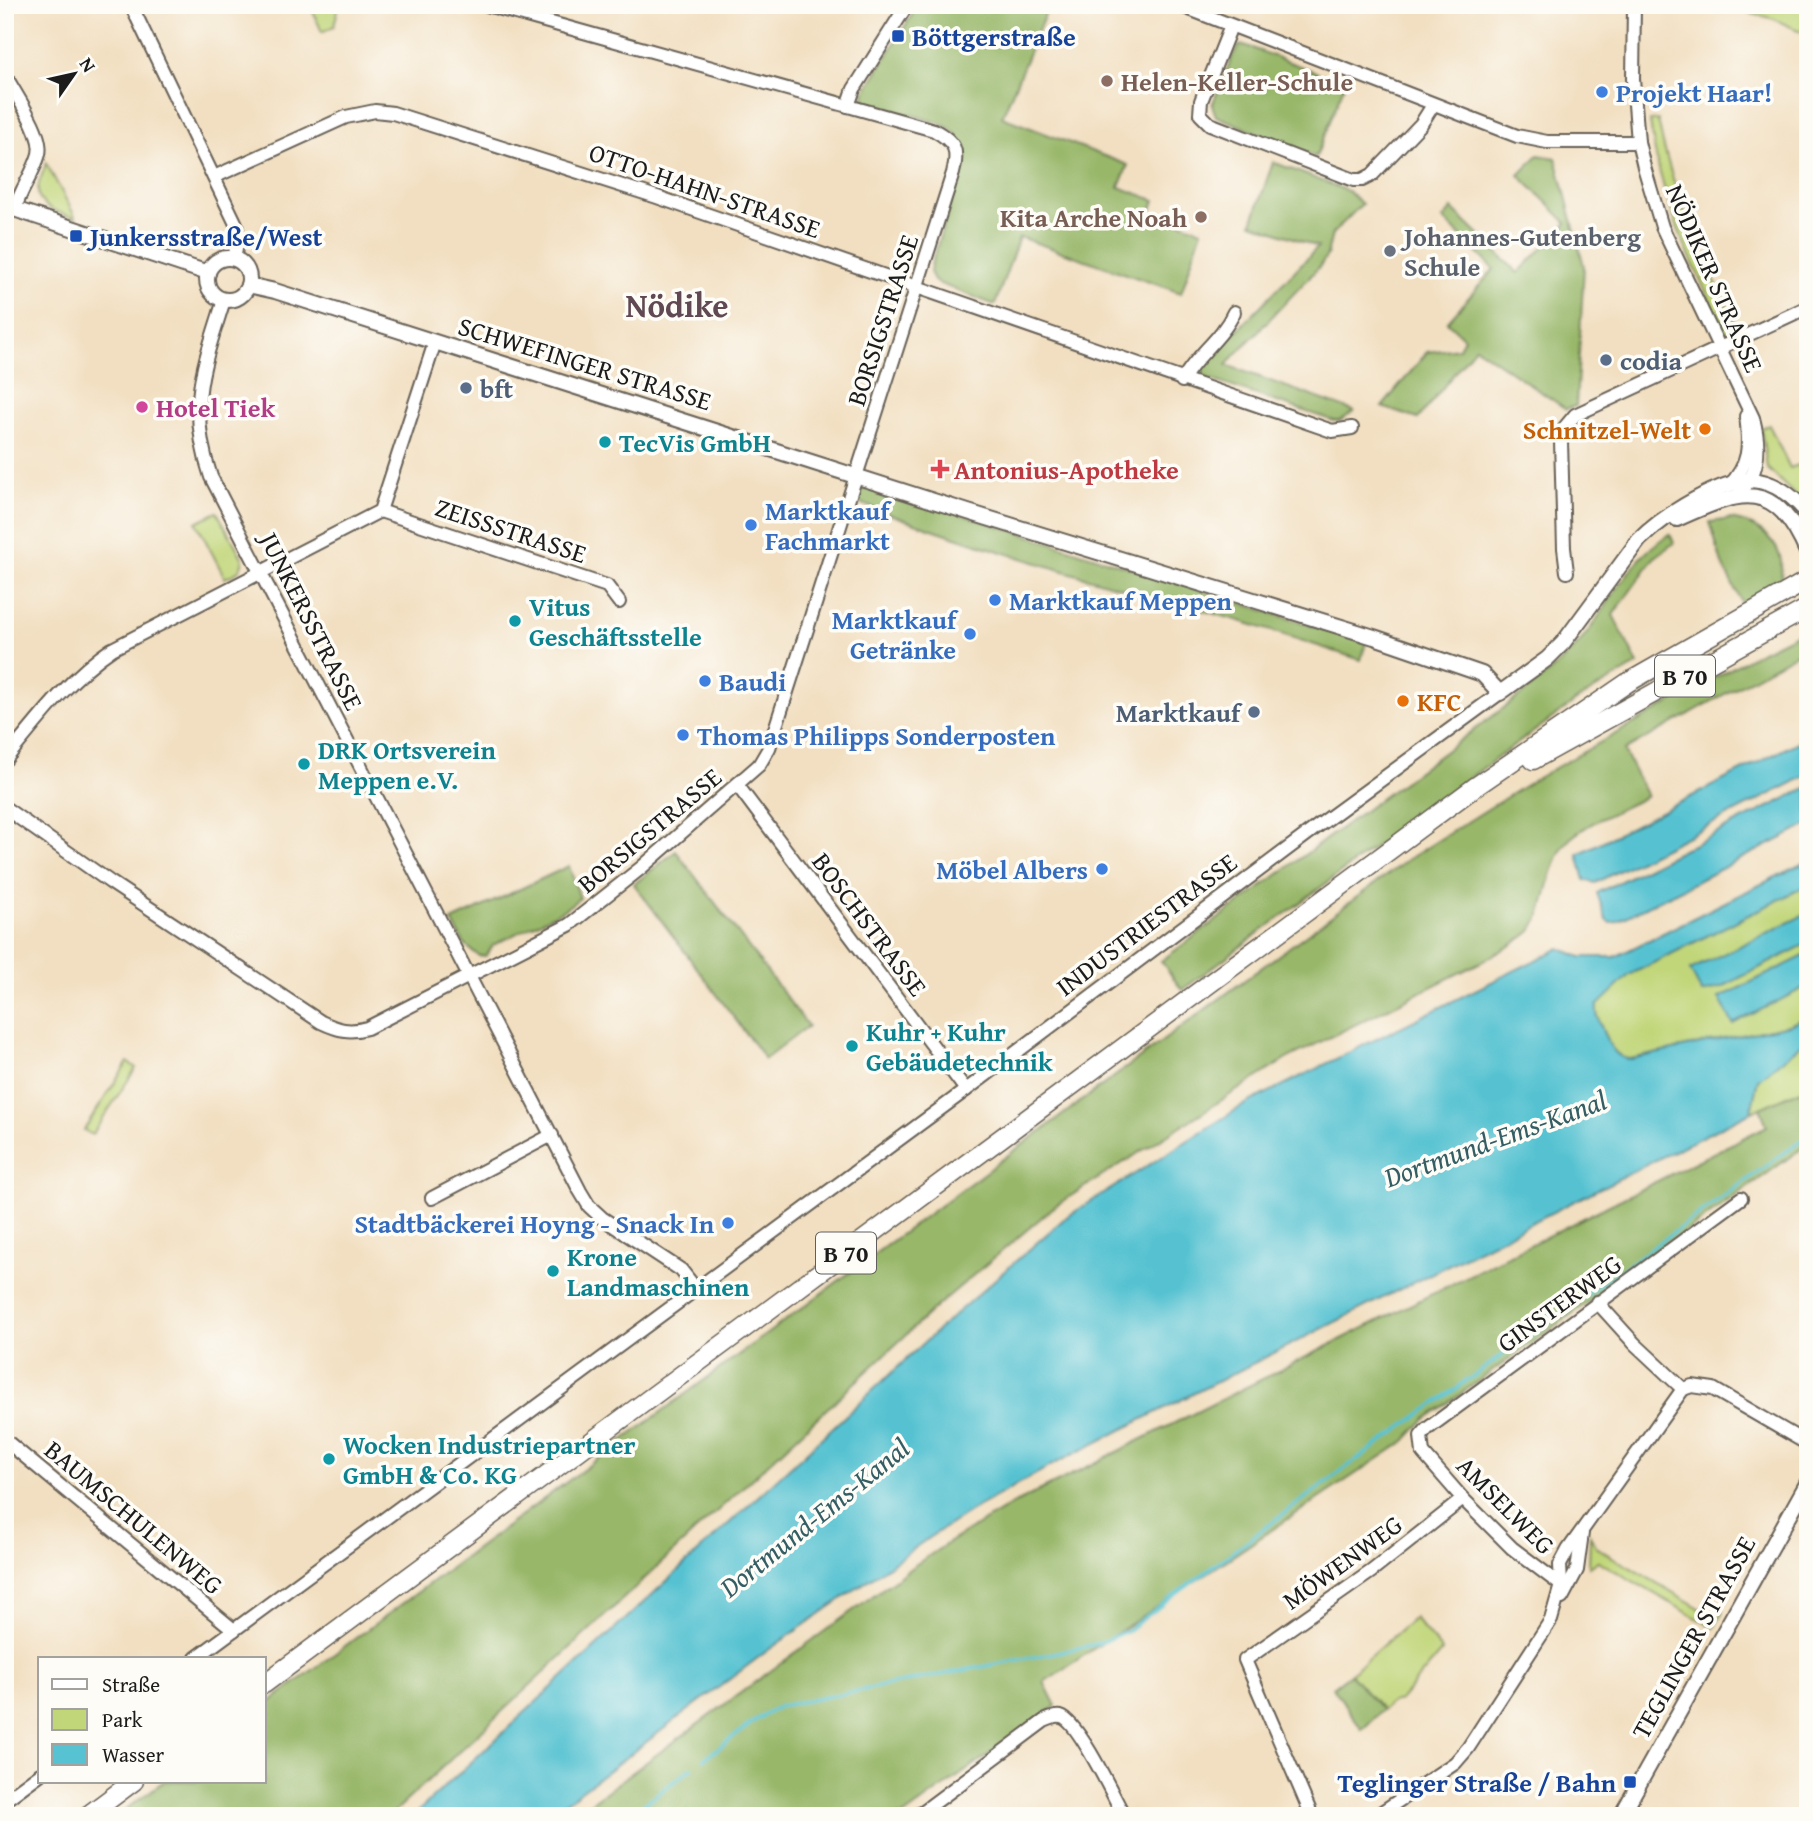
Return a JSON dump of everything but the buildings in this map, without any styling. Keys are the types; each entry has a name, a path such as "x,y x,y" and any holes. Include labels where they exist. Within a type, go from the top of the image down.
{"main road":[{"name":"B 70","path":"266,1683 1427,822 1626,683 1808,580"},
{"name":"B 70","path":"1427,822 1563,743 1808,608"},
{"path":"87,1816 131,1783"}],"street":[{"path":"131,5 236,224 238,239 234,259"},
{"path":"487,5 848,106 854,89 907,5"},
{"path":"1179,5 1517,136 1547,142 1638,142"},
{"name":"NÖDIKER STRASSE","path":"1634,5 1633,79 1638,142 1662,227 1755,426 1759,456 1773,485"},
{"path":"1231,26 1201,101 1200,114 1210,124 1223,130 1354,180 1362,180 1372,175 1421,124 1433,105"},
{"path":"5,75 36,133 39,146 39,155 10,208 208,273"},
{"name":"BORSIGSTRASSE","path":"5,808 121,890 321,1022 338,1030 367,1028 569,925 598,904 738,786 759,765 769,748 953,173 956,158 954,145 948,138 934,130 848,106"},
{"name":"OTTO-HAHN-STRASSE","path":"214,177 346,117 375,111 393,113 657,197 1332,431 1352,428"},
{"path":"234,259 240,262 247,272 248,285 239,298 224,300 218,298 208,287 208,273 211,267 221,260 234,259"},
{"name":"SCHWEFINGER STRASSE","path":"248,285 275,291 1374,637 1472,670 1490,681 1500,693"},
{"name":"JUNKERSSTRASSE","path":"224,300 206,356 197,401 200,440 211,477 468,978 589,1206 602,1218 681,1270 696,1289"},
{"path":"1567,572 1561,441 1565,428 1575,415 1667,370 1808,307"},
{"path":"1182,381 1190,367 1228,325 1234,312"},
{"path":"5,760 67,686 88,665 112,649 380,511 435,342"},
{"name":"NÖDIKER STRASSE","path":"1744,402 1748,429 1746,463"},
{"name":"NÖDIKER STRASSE","path":"1751,480 1759,456"},
{"path":"1746,463 1756,490 1782,509 1792,521 1808,554"},
{"path":"1732,491 1746,463"},
{"name":"INDUSTRIESTRASSE","path":"197,1657 966,1090 1318,825 1547,659 1563,643 1628,555 1676,520 1751,480 1773,485 1795,500 1808,514"},
{"name":"INDUSTRIESTRASSE","path":"1732,491 1768,500"},
{"name":"ZEISSSTRASSE","path":"380,511 607,586 619,602"},
{"name":"BOSCHSTRASSE","path":"738,786 966,1090"},
{"path":"432,1198 552,1135"},
{"name":"GINSTERWEG","path":"1423,1453 1421,1441 1427,1429 1741,1198"},
{"path":"1597,1302 1635,1344 1683,1389"},
{"path":"1551,1620 1561,1585 1560,1565 1683,1389 1692,1386 1713,1389 1808,1444"},
{"name":"BAUMSCHULENWEG","path":"5,1440 234,1630"},
{"name":"AMSELWEG","path":"1423,1453 1463,1499 1512,1548 1561,1585"},
{"name":"TEGLINGER STRASSE","path":"1621,1816 1808,1482"},
{"name":"MÖWENWEG","path":"1312,1816 1245,1660 1372,1571 1463,1499"},
{"path":"1376,1816 1455,1763 1476,1737 1551,1620 1577,1570 1583,1529"},
{"path":"917,1816 1044,1721 1062,1717 1076,1729 1124,1816"},
{"path":"5,1800 38,1775"}],"green space":[{"path":"310,5 339,5 334,26 322,32"},
{"path":"918,5 1049,5 1002,117 1128,165 1119,187 1155,200 1151,212 1202,230 1181,293 1019,237 995,305 935,282 930,272 931,265 963,165 961,143 957,135 944,125 871,104 864,99 864,93"},
{"path":"1723,5 1807,5 1808,35 1774,19"},
{"path":"1244,45 1345,83 1316,157 1216,116 1212,105 1233,55 1239,46"},
{"path":"1658,120 1680,201 1738,327 1726,333 1689,256 1669,204 1654,149 1650,121"},
{"path":"1538,155 1556,158 1584,266 1576,406 1566,409 1475,347 1418,419 1382,407 1427,352 1459,348 1464,338 1447,322 1494,269 1443,219 1452,209 1518,273 1567,223 1519,175"},
{"path":"1273,162 1348,191 1362,204 1332,234 1327,255 1321,265 1226,365 1354,411 1340,421 1206,378 1201,370 1318,247 1252,223"},
{"path":"46,163 76,218 51,209 42,202 38,187"},
{"path":"1769,425 1790,468 1808,462 1808,508 1767,468 1761,428"},
{"path":"879,488 1366,643 1361,660 1237,620 988,548 852,500 861,490"},
{"path":"217,512 243,559 237,572 225,578 196,522"},
{"path":"1731,519 1761,531 1777,549 1781,559 1783,579 1780,585 1743,605 1722,564 1710,522"},
{"path":"1670,534 1674,543 1654,558 1613,615 1638,664 1579,699 1182,990 1161,961 1545,676 1583,638 1645,553"},
{"path":"1808,628 1808,647 1624,751 1647,796 1598,820 1571,838 1563,847 1552,872 1537,922 1531,931 1485,960 1288,1058 1055,1206 937,1306 390,1816 117,1816 161,1783 266,1783 266,1705 1407,860 1532,781 1762,651"},
{"path":"676,851 808,1026 765,1059 634,884"},
{"path":"569,866 580,898 562,911 493,945 486,956 479,956 465,945 452,921"},
{"path":"1808,885 1808,1017 1789,1025 1631,1059 1616,1053 1600,1025 1597,1005 1629,975"},
{"path":"1808,1039 1808,1087 1751,1112 1758,1079"},
{"path":"128,1062 136,1068 92,1135 84,1130"},
{"path":"1808,1087 1808,1144 1423,1421 1405,1441 1044,1682 1056,1706 903,1816 573,1816 912,1567 1011,1505 1767,1126 1760,1108"},
{"path":"1590,1535 1597,1548 1710,1614 1723,1611 1714,1628 1598,1561 1589,1566"},
{"path":"1414,1618 1442,1651 1400,1700 1392,1702 1382,1710 1350,1674"},
{"path":"1350,1674 1382,1710 1362,1730 1333,1687"}],"water":[{"path":"1808,737 1808,775 1595,883 1585,880 1578,854"},
{"path":"1808,787 1808,825 1616,922 1610,923 1606,919 1597,893"},
{"name":"Dortmund-Ems-Kanal","path":"1808,861 1808,885 1629,975 1597,1006 1600,1025 1611,1047 1620,1056 1630,1059 1789,1025 1808,1017 1808,1039 1758,1079 1751,1112 1056,1463 979,1506 767,1651 548,1816 413,1816 952,1317 1065,1218 1247,1103 1560,948 1581,957 1615,957"},
{"path":"1808,913 1808,943 1722,987 1702,993 1690,970"},
{"path":"1808,954 1808,986 1733,1024 1719,998"}],"waterway":[{"path":"704,1759 756,1720 780,1706 1079,1648 1100,1643 1128,1630 1344,1469 1808,1136"},
{"path":"628,1816 692,1768"}],"place":[{"name":"Böttgerstraße","path":"898,36"},
{"name":"Helen-Keller-Schule","path":"1107,81"},
{"name":"Projekt Haar!","path":"1602,92"},
{"name":"Kita Arche Noah","path":"1201,217"},
{"name":"Junkersstraße/West","path":"76,236"},
{"name":"Johannes-Gutenberg Schule","path":"1390,251"},
{"name":"codia","path":"1606,360"},
{"name":"bft","path":"466,388"},
{"name":"Hotel Tiek","path":"142,407"},
{"name":"Schnitzel-Welt","path":"1705,429"},
{"name":"TecVis GmbH","path":"605,442"},
{"name":"Antonius-Apotheke","path":"940,469"},
{"name":"Marktkauf Fachmarkt","path":"751,525"},
{"name":"Marktkauf Meppen","path":"995,600"},
{"name":"Vitus Geschäftsstelle","path":"515,621"},
{"name":"Marktkauf Getränke","path":"970,634"},
{"name":"Baudi","path":"705,681"},
{"name":"KFC","path":"1403,701"},
{"name":"Marktkauf","path":"1254,712"},
{"name":"Thomas Philipps Sonderposten","path":"683,735"},
{"name":"DRK Ortsverein Meppen e.V.","path":"304,764"},
{"name":"Möbel Albers","path":"1102,869"},
{"name":"Kuhr + Kuhr Gebäudetechnik","path":"852,1046"},
{"name":"Stadtbäckerei Hoyng - Snack In","path":"728,1223"},
{"name":"Krone Landmaschinen","path":"553,1271"},
{"name":"Wocken Industriepartner GmbH & Co. KG","path":"329,1459"},
{"name":"Teglinger Straße / Bahn","path":"1630,1782"}],"district":[{"name":"Nödike","path":"677,305"}]}
